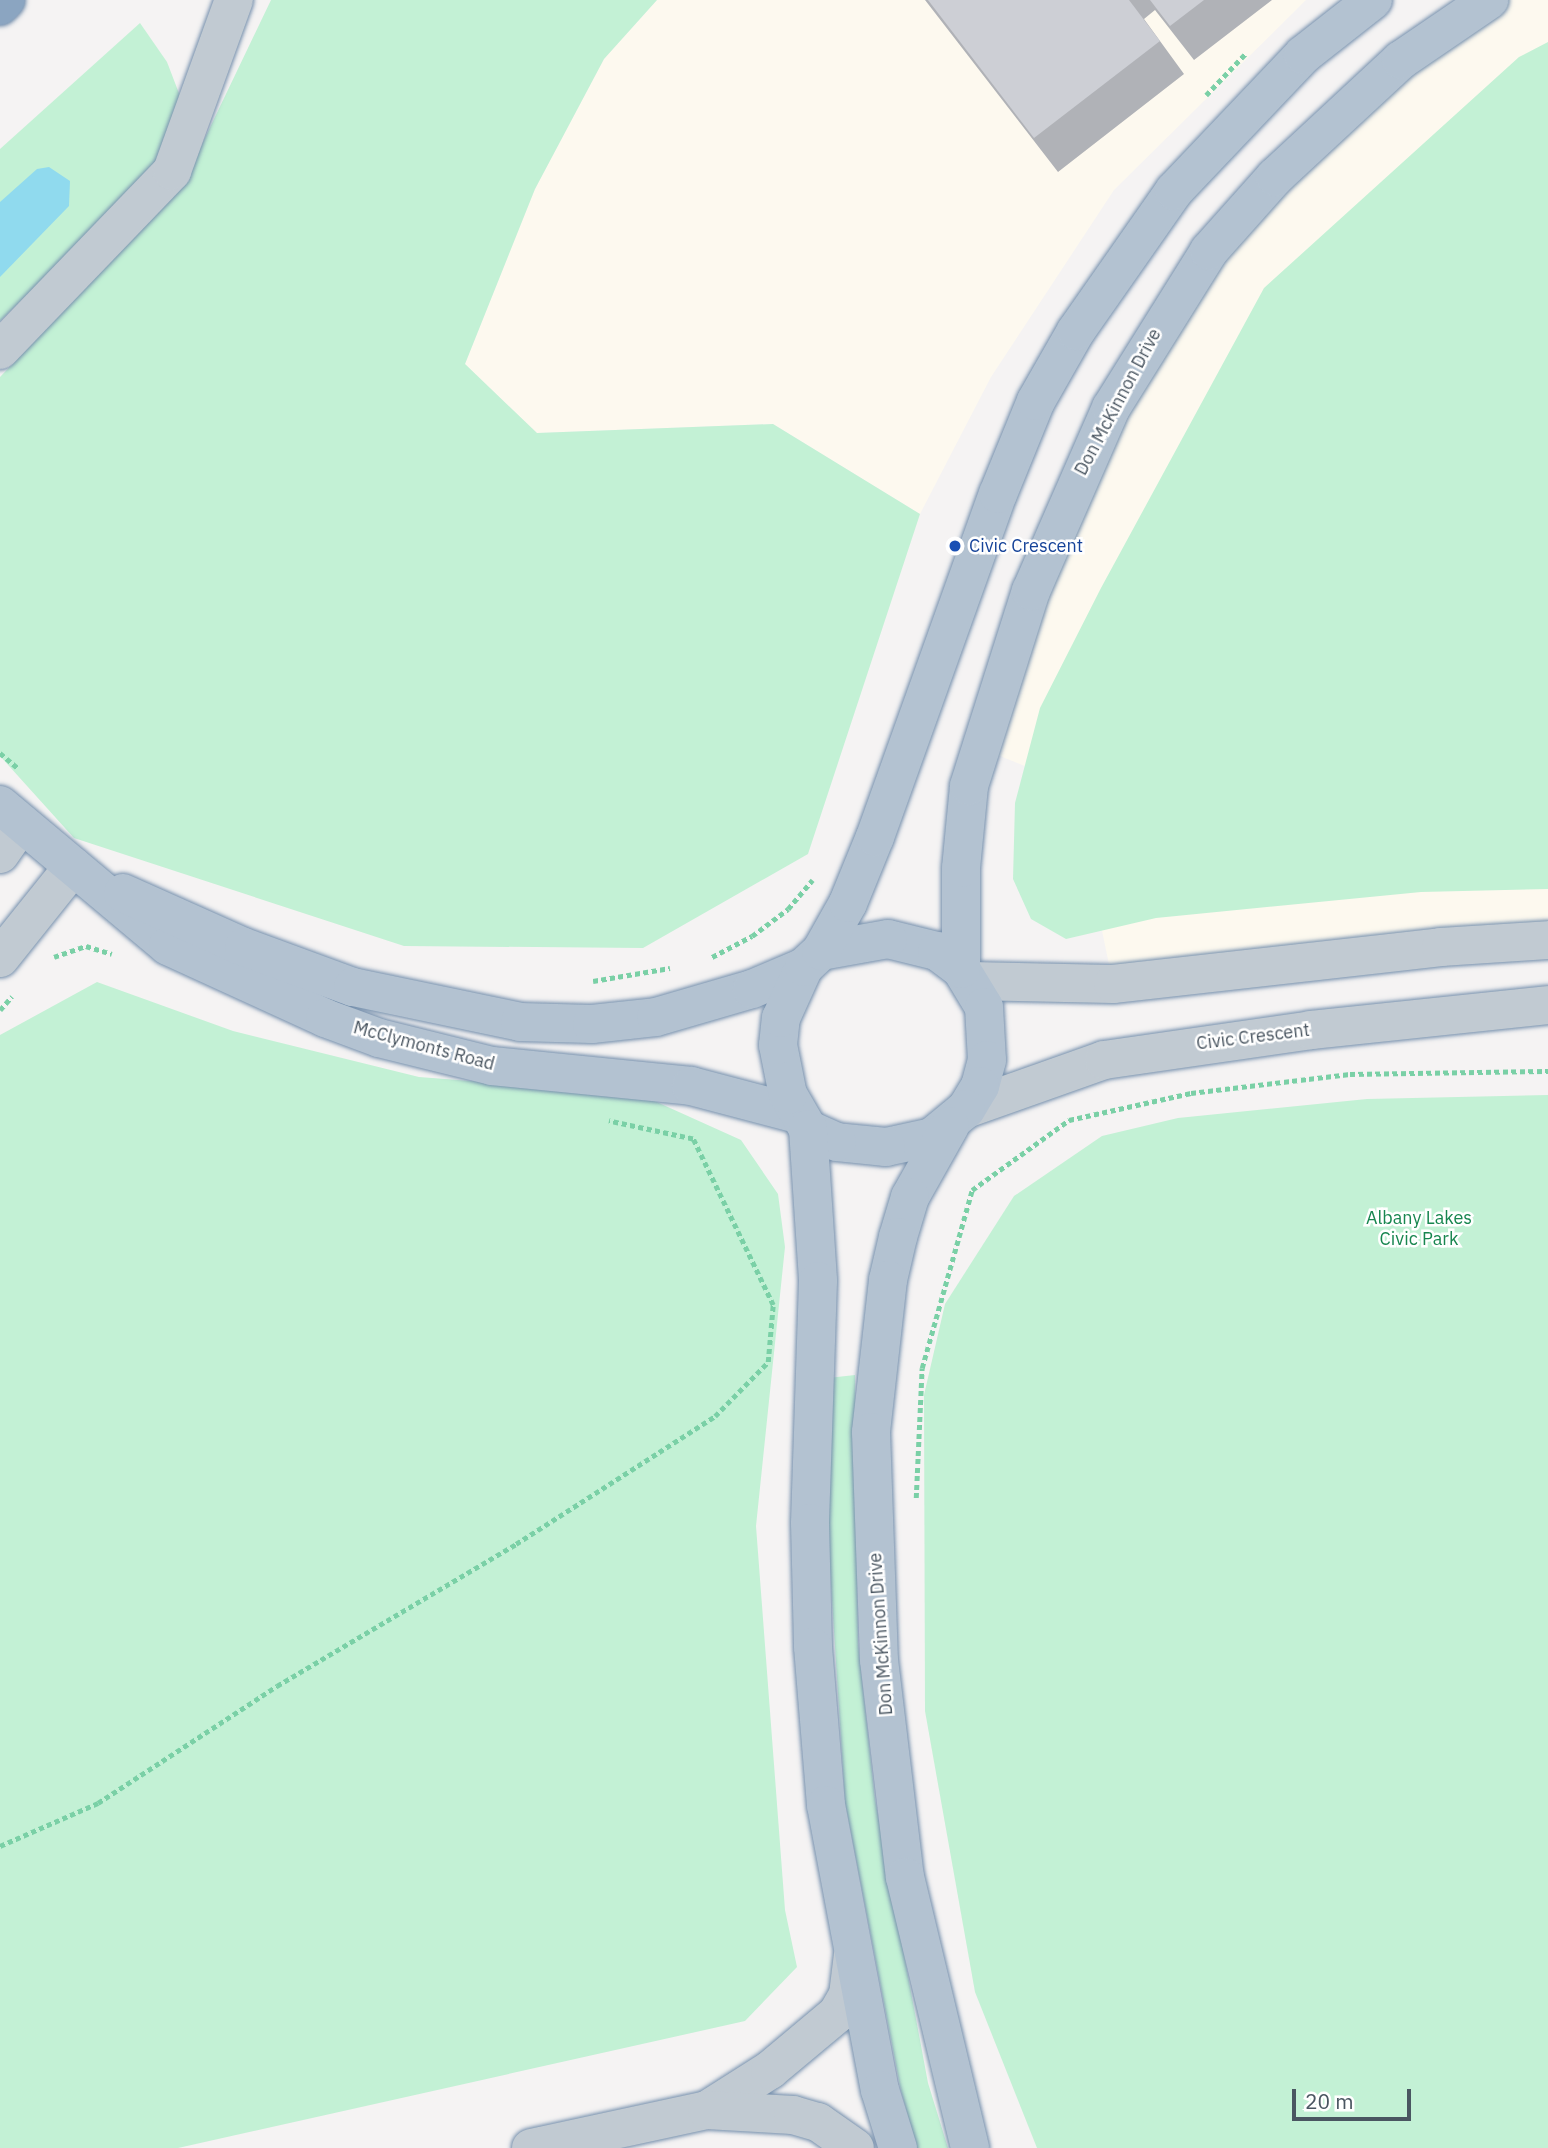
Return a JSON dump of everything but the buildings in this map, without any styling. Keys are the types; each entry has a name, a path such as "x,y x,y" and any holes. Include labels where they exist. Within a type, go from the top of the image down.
{"highway":[{"path":"0,6 6,0"}],"main road":[{"path":"898,2148 880,2090 826,1805 813,1647 810,1523 818,1281 802,1121 780,1071 778,1045 781,1018 812,959 848,903 875,837 998,494 1036,401 1069,343 1174,191 1303,55 1373,0"},
{"name":"Don McKinnon Drive","path":"965,975 963,840 972,774 1031,591 1111,408 1209,251 1275,177 1401,60 1489,0"},
{"name":"McClymonts Road","path":"7,828 81,873 244,947 327,978 424,1005 520,1022 592,1024 656,1017 752,989 812,959"},
{"name":"McClymonts Road","path":"81,873 168,946 266,995 379,1038 492,1066 691,1086 802,1121"},
{"path":"802,1121 838,1142 886,1147 913,1144 958,1117 980,1086 987,1060 984,1007 965,975 937,951 912,941 888,939 812,959"},
{"name":"Don McKinnon Drive","path":"958,1117 910,1197 898,1237 888,1280 871,1432 879,1660 905,1877 970,2148"}],"street":[{"path":"0,350 172,171 234,0"},
{"path":"0,958 81,873"},
{"path":"965,975 1113,985 1441,947 1548,940"},
{"name":"Civic Crescent","path":"958,1117 1104,1060 1311,1030 1548,1005"},
{"path":"707,2110 770,2070 837,2014 848,1995 853,1954"},
{"path":"531,2148 707,2110 793,2115 818,2122 855,2148"}],"path":[{"path":"916,1504 922,1368 972,1190 1069,1120 1191,1093 1350,1074 1548,1071"},
{"path":"0,1846 98,1803 703,1424 768,1362 773,1305 693,1139 601,1119"}],"shaded area":[{"path":"657,0 1306,0 1114,190 991,377 920,514 773,424 537,433 465,364 535,189 604,59"},
{"path":"1489,0 1548,0 1548,940 1113,984 1072,785 980,748 1004,666 1209,251"}],"green space":[{"path":"271,0 657,0 604,59 535,189 465,364 537,433 773,424 920,514 808,854 643,948 404,946 74,838 0,756 0,377 181,188"},
{"path":"140,23 167,62 185,109 160,165 0,321 0,149"},
{"path":"1548,42 1548,889 1421,892 1156,918 1066,939 1031,919 1013,879 1015,803 1040,708 1101,588 1264,288 1519,57"},
{"path":"97,982 233,1031 419,1077 639,1094 741,1140 778,1194 785,1247 756,1526 785,1910 797,1967 745,2021 178,2148 0,2148 0,1035"},
{"name":"Albany Lakes Civic Park","path":"1548,1095 1548,2148 1037,2148 975,1992 925,1711 924,1395 945,1304 1014,1196 1102,1136 1178,1118 1367,1099"},
{"path":"855,1375 858,1643 875,1799 928,2083 948,2148 917,2148 901,2091 845,1802 826,1507 828,1378"}],"water":[{"path":"49,167 70,181 69,206 0,277 0,202 37,169"}],"place":[{"name":"Civic Crescent","path":"955,546"}]}
